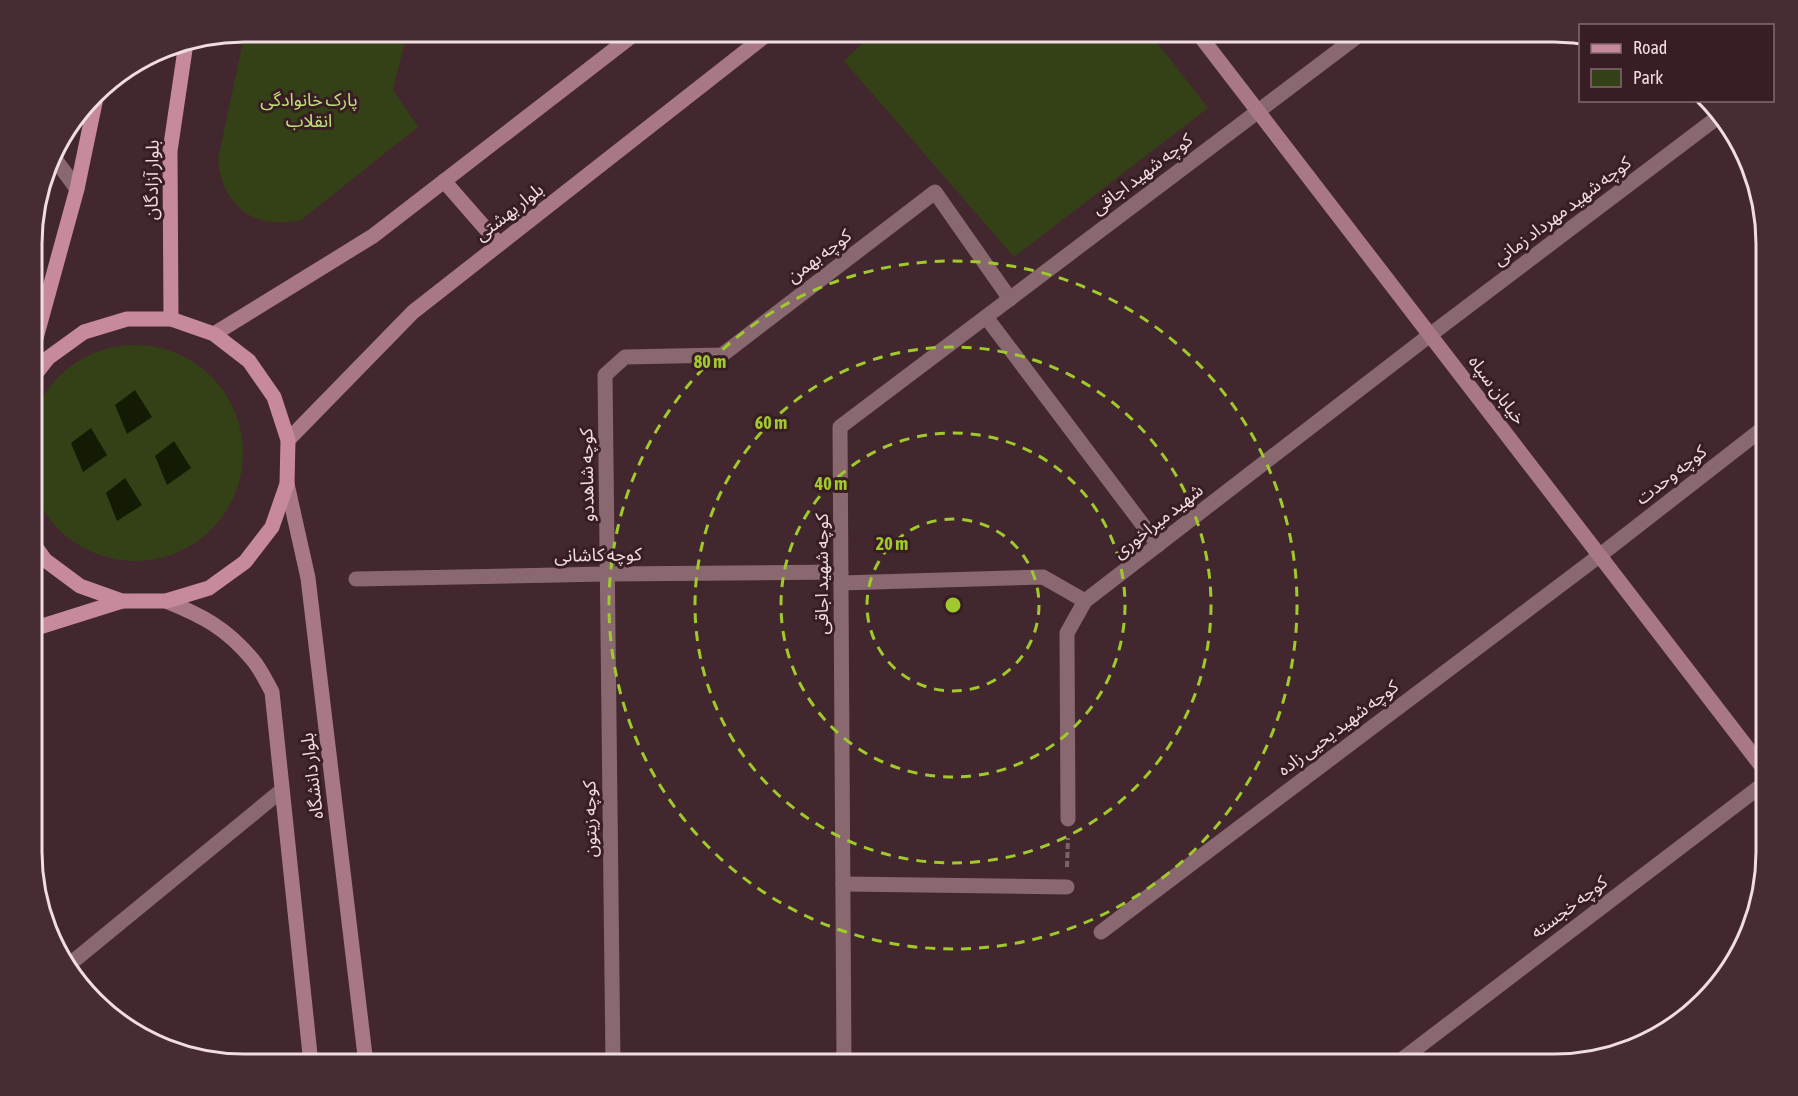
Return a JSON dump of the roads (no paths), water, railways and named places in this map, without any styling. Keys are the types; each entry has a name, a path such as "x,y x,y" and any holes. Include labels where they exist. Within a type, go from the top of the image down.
{"main road":[{"name":"بلوار آزادگان","path":"171,320 170,152 185,51"},
{"path":"42,313 77,189 94,109"},
{"path":"42,366 48,358 84,332 127,319 171,320 213,334 249,361 274,397 288,440 286,484 272,527 245,562 209,588 166,601 122,601 42,626"},
{"path":"42,556 80,586 122,601"}],"street":[{"path":"213,334 373,236 624,42"},
{"name":"بلوار بهشتی","path":"288,440 413,312 757,42"},
{"name":"خیابان سپاه","path":"1205,42 1756,759"},
{"name":"کوچه شهید اجاقی","path":"844,1054 840,427 1350,42"},
{"name":"کوچه شهید مهرداد زمانی","path":"1430,335 1713,121"},
{"path":"59,164 77,189"},
{"path":"444,181 499,244"},
{"name":"کوچه بهمن","path":"605,375 625,357 722,355 935,192 1010,298"},
{"path":"986,317 1158,544"},
{"name":"شهید میراخوری","path":"1068,819 1067,633 1085,602 1430,335"},
{"name":"کوچه شاهددو","path":"605,375 607,574"},
{"name":"کوچه وحدت","path":"1599,556 1756,434"},
{"name":"بلوار دانشگاه","path":"286,484 308,578 365,1054"},
{"name":"کوچه شهید یحیی زاده","path":"1101,932 1599,556"},
{"name":"کوچه کاشانی","path":"356,579 607,574 1043,577 1085,602"},
{"name":"کوچه زیتون","path":"607,574 613,1054"},
{"name":"بلوار دانشگاه","path":"166,601 200,615 229,634 254,660 272,692 310,1054"},
{"path":"76,959 282,790"},
{"name":"کوچه خجسته","path":"1409,1054 1756,790"},
{"path":"843,884 1067,887"}],"park label":[{"name":"پارک خانوادگی انقلاب","path":"309,110"}]}
